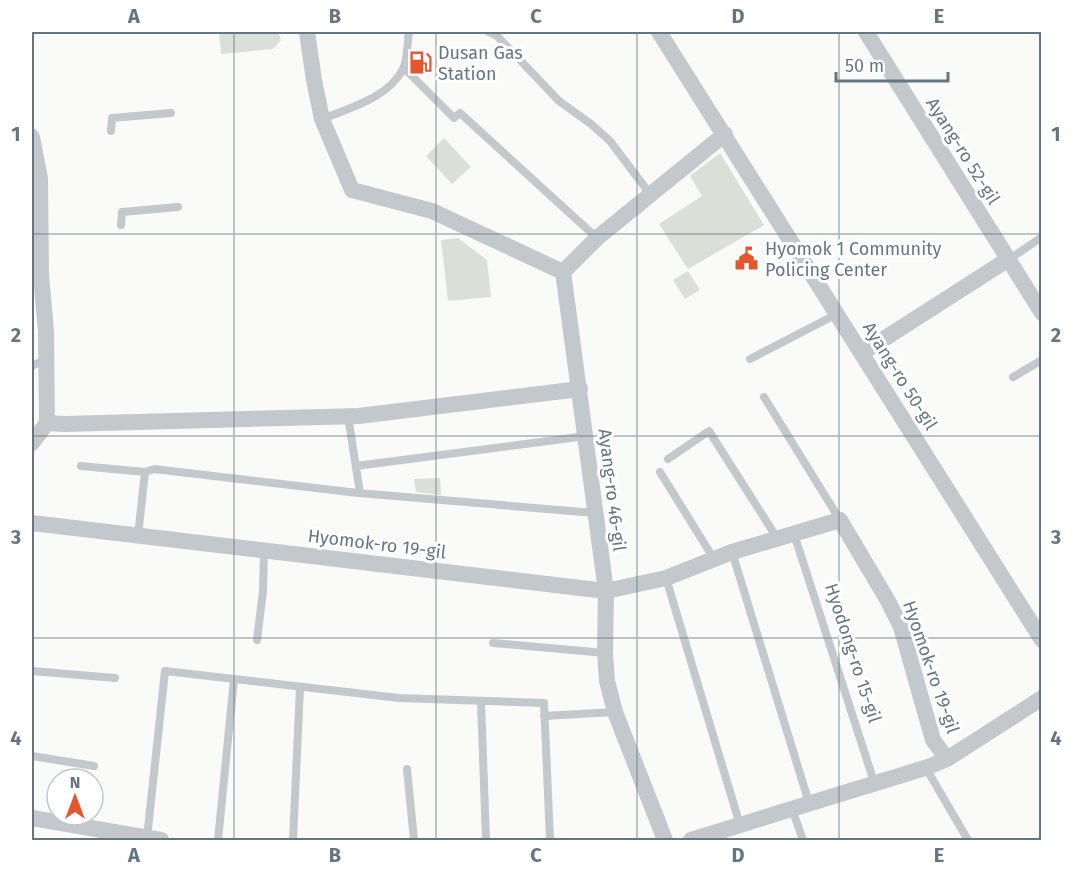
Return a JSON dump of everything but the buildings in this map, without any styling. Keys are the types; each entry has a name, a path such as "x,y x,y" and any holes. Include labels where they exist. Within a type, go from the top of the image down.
{"street":[{"path":"307,32 322,119 352,190 432,211 563,272 597,238 725,134"},
{"name":"Ayang-ro 50-gil","path":"659,32 1041,640"},
{"name":"Ayang-ro 52-gil","path":"866,32 1041,313"},
{"path":"32,137 40,178 41,275 46,331 39,363 47,423 32,443"},
{"path":"862,353 1007,260"},
{"name":"Ayang-ro 46-gil","path":"563,272 606,591 607,681 615,712 665,840"},
{"path":"32,405 47,423 64,424 348,416 580,389"},
{"name":"Hyomok-ro 19-gil","path":"32,523 606,591 666,579 732,552 840,520 901,627 933,740 947,759"},
{"path":"691,840 928,767 947,759 1041,698"},
{"path":"32,818 154,839"}],"lane":[{"path":"322,119 360,104 389,87 404,68 408,32"},
{"path":"489,32 497,36 559,101 610,141 650,194"},
{"path":"404,68 454,118 460,113 597,238"},
{"path":"111,131 111,118 171,113"},
{"path":"121,225 122,212 178,207"},
{"path":"1007,260 1041,237"},
{"path":"750,359 837,313"},
{"path":"1013,377 1041,360"},
{"path":"764,397 840,520"},
{"path":"348,416 360,493"},
{"path":"668,459 709,431 777,538"},
{"path":"356,466 586,436"},
{"path":"81,466 145,472 154,469 360,493 595,513"},
{"path":"138,536 145,472"},
{"path":"660,472 714,559"},
{"name":"Hyodong-ro 15-gil","path":"794,534 875,785"},
{"path":"257,640 263,591 264,550"},
{"path":"732,552 809,803"},
{"path":"666,579 740,825"},
{"path":"493,643 605,653"},
{"path":"32,671 115,678"},
{"path":"154,839 165,671 399,698 544,703 550,840"},
{"path":"218,840 234,679"},
{"path":"293,840 300,687"},
{"path":"481,701 486,840"},
{"path":"544,716 615,712"},
{"path":"32,756 94,766"},
{"path":"928,767 930,776 968,840"},
{"path":"407,769 414,840"},
{"path":"792,809 803,840"}],"shaded area":[{"path":"219,32 278,32 281,40 273,49 221,54"},
{"path":"444,138 471,167 452,184 426,156"},
{"path":"720,153 764,225 688,269 659,224 702,196 690,176"},
{"path":"458,238 487,260 491,297 448,301 441,240"},
{"path":"688,271 700,290 685,299 673,280"},
{"path":"440,478 441,495 416,492 414,479"}],"place":[{"name":"Dusan Gas Station","path":"420,63"},
{"name":"Hyomok 1 Community Policing Center","path":"747,259"}]}
